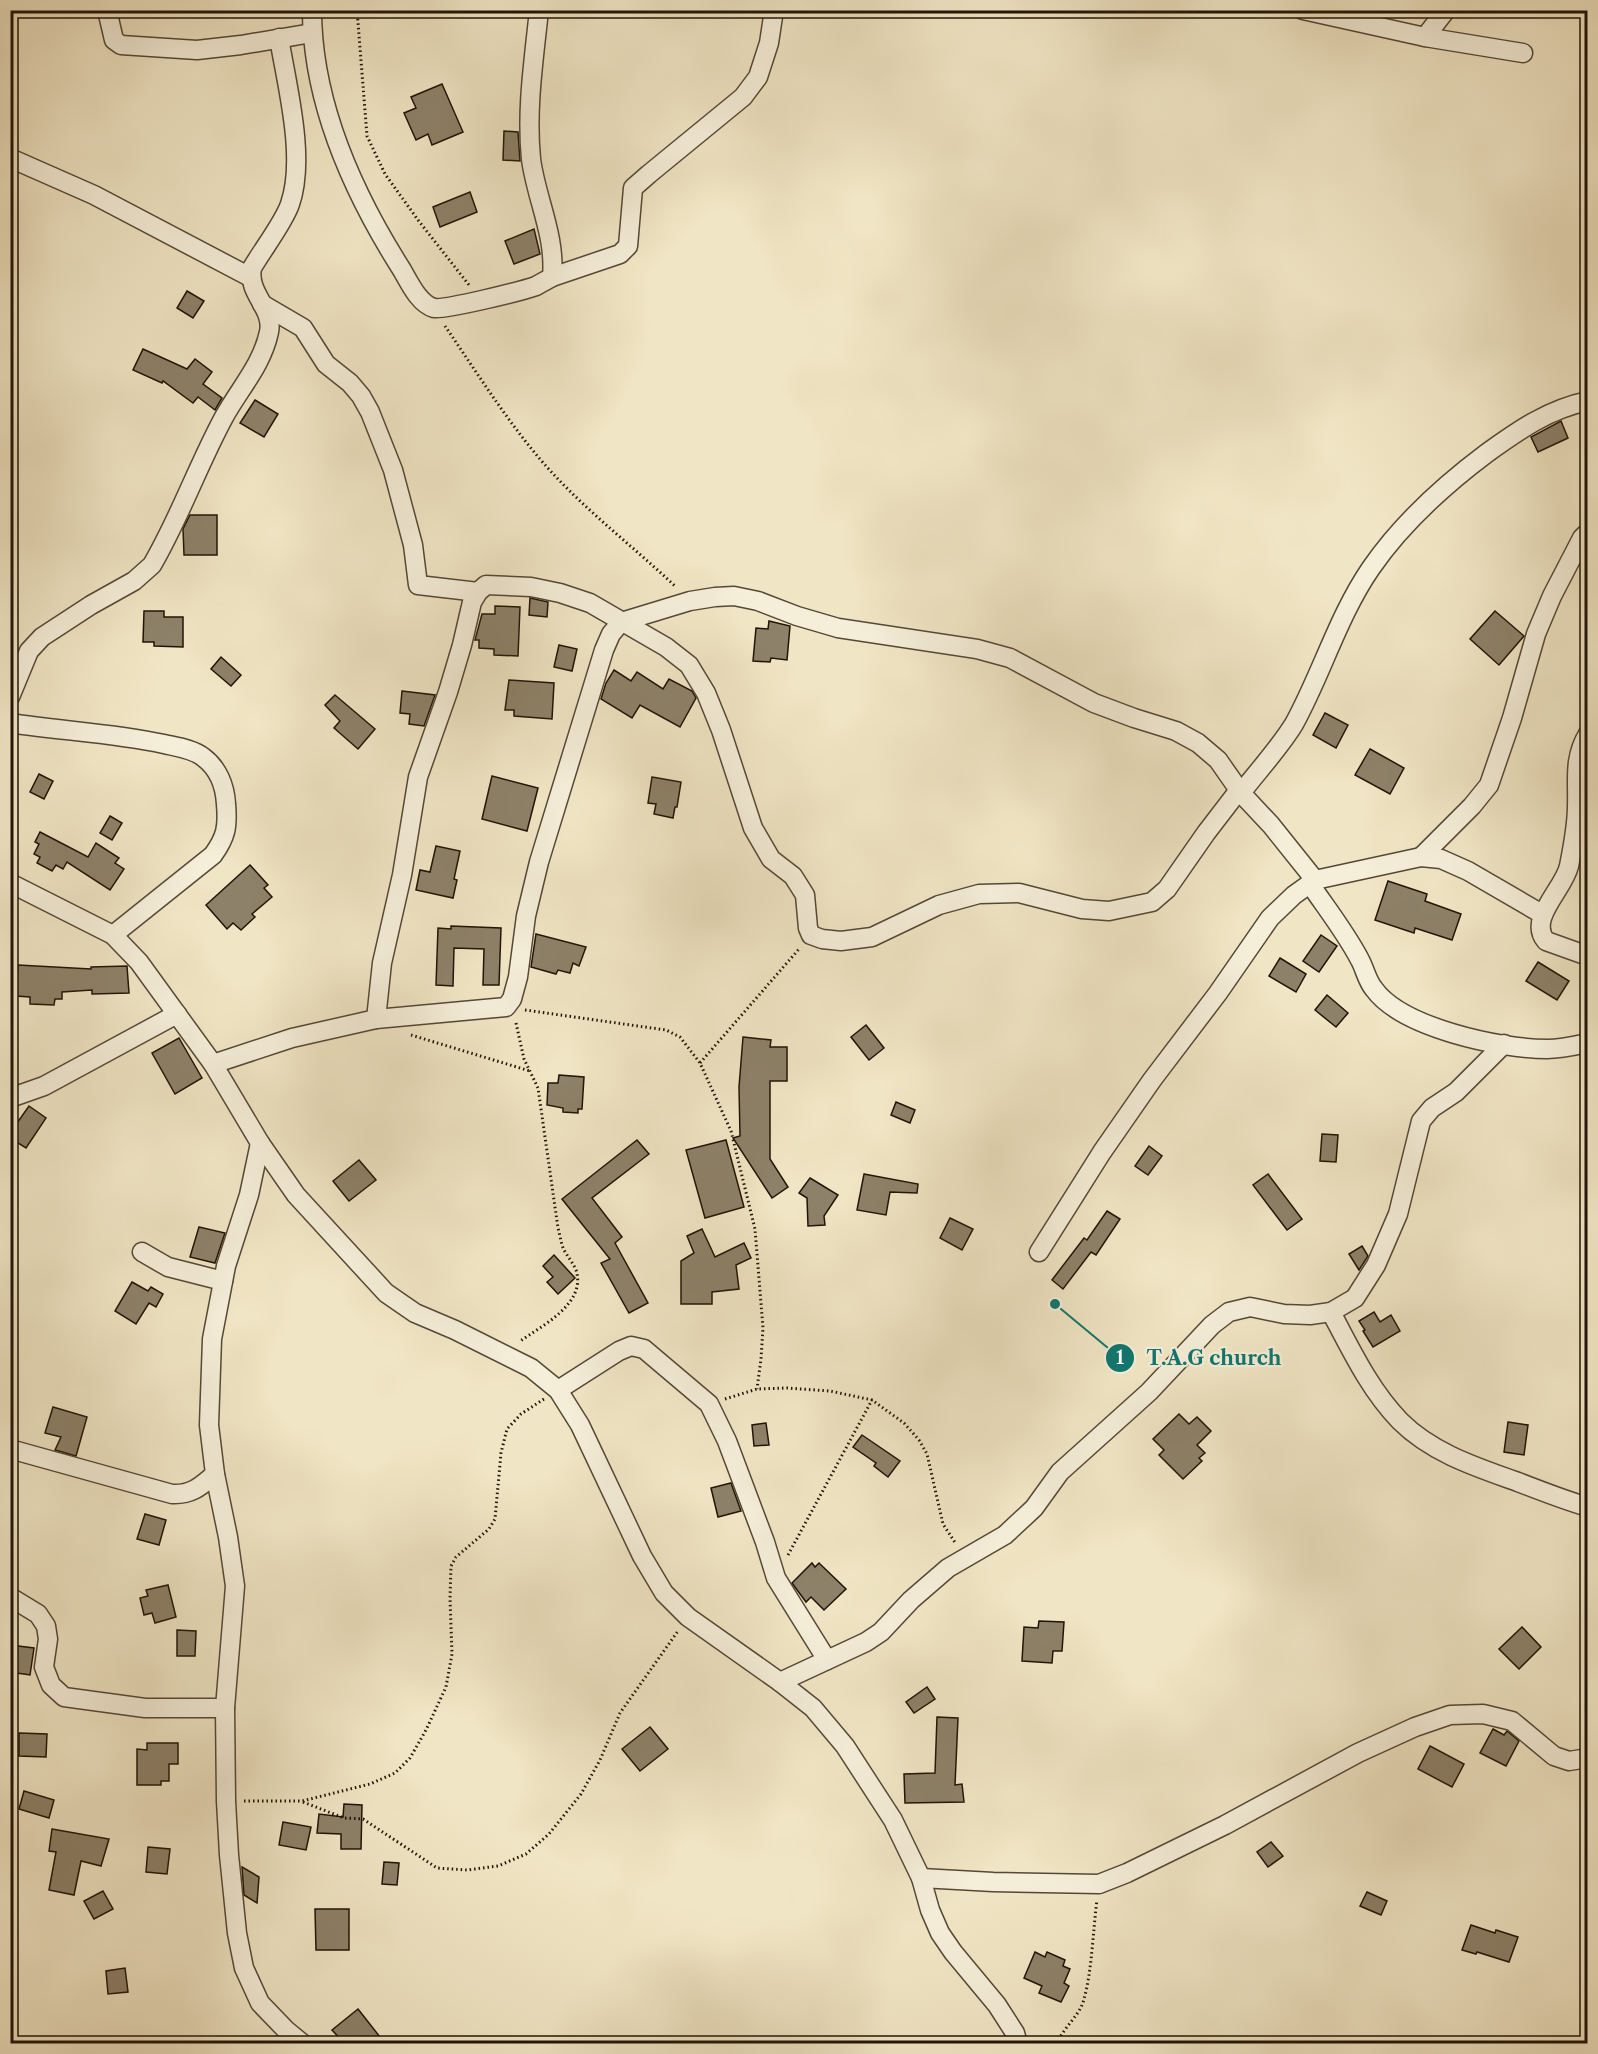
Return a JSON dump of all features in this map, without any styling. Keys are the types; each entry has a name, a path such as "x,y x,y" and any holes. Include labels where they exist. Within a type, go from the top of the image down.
{"street":[{"path":"107,10 114,40 121,45 196,50 312,33"},
{"path":"312,10 312,33 330,118 344,161 389,249 420,298 432,308 455,307 535,286 552,277 620,254 628,246 633,188 743,97 758,77 769,43 774,10"},
{"path":"539,10 531,93 531,159 552,249 552,277"},
{"path":"1303,10 1425,37 1523,53"},
{"path":"1425,37 1446,10"},
{"path":"10,697 29,651 42,637 91,604 134,581 152,565 163,547 225,415 253,373 269,330 269,319 250,278 252,268 290,205 295,180 296,145 279,38"},
{"path":"10,158 94,195 250,278"},
{"path":"262,304 303,328 326,364 361,396 393,470 413,545 418,585 478,592"},
{"path":"376,1019 382,963 402,875 418,777 462,645 472,602 486,585 531,587 560,592 590,603 666,647 689,665 706,693 721,730 753,828 771,859 793,876 805,895 808,928 812,935 822,939 841,940 873,937 939,905 979,894 1018,893 1082,909 1108,911 1152,902 1167,889 1206,833 1293,725 1342,618 1370,569 1406,524 1462,472 1524,426 1550,413 1587,401"},
{"path":"1421,857 1489,786 1512,718 1536,634 1552,596 1587,532"},
{"path":"213,1064 292,1038 376,1019 510,1008 518,977 526,916 539,862 604,650 611,634 621,622 690,601 734,596 758,601 838,628 977,649 1010,658 1094,703 1176,731 1198,743 1218,760 1312,882 1361,961 1373,989 1391,1007 1412,1018 1464,1037 1547,1049 1572,1047 1587,1042"},
{"path":"10,723 101,733 188,749 202,756 215,768 225,792 227,818 224,839 213,855 113,935"},
{"path":"1587,734 1580,746 1576,770 1575,841 1568,873 1542,914 1541,931 1546,941 1587,956"},
{"path":"1039,1252 1102,1152 1270,918 1294,895 1312,882 1421,857 1441,859 1468,871 1542,914"},
{"path":"10,883 113,935 139,962 213,1064 260,1143 296,1196 386,1293 415,1313 531,1368 558,1390 580,1425 642,1556 664,1593 688,1617 813,1707 845,1746 893,1820 921,1878 930,1910 940,1933 997,2005 1016,2033 1018,2043"},
{"path":"10,1098 44,1086 177,1014"},
{"path":"780,1682 866,1642 881,1632 911,1600 948,1569 1005,1535 1034,1508 1060,1472 1149,1392 1212,1325 1229,1312 1250,1307 1284,1314 1310,1315 1331,1312 1355,1298 1376,1265 1398,1214 1421,1120 1432,1108 1456,1092 1504,1044"},
{"path":"260,1143 249,1195 223,1281 212,1340 209,1425 215,1474 235,1586 225,1708 226,1801 237,1933 244,1968 260,2003 286,2030 303,2043"},
{"path":"142,1252 168,1267 223,1281"},
{"path":"1331,1312 1358,1364 1380,1397 1414,1433 1433,1447 1466,1463 1587,1507"},
{"path":"558,1390 631,1346 644,1349 709,1404 727,1442 765,1542 776,1578 827,1660"},
{"path":"10,1449 172,1494 194,1491 215,1474"},
{"path":"10,1597 38,1614 46,1626 48,1639 44,1667 51,1685 64,1697 145,1708 225,1708"},
{"path":"921,1878 1099,1884 1127,1873 1225,1825 1358,1753 1415,1727 1450,1715 1484,1714 1512,1721 1554,1756 1569,1761 1587,1758"}],"path":[{"path":"357,10 364,121 374,153 385,174 418,220 481,299"},
{"path":"432,308 537,455 584,505 649,561 690,601"},
{"path":"700,1063 812,935"},
{"path":"502,1353 568,1306 577,1283 577,1273 563,1249 558,1228 538,1088 519,1045 510,1008 666,1030 680,1037 700,1063 731,1131 755,1229 762,1328 757,1389"},
{"path":"402,1032 531,1071"},
{"path":"709,1404 757,1389 787,1388 830,1391 872,1400 904,1423 919,1440 927,1454 943,1524 966,1559"},
{"path":"226,1801 302,1801 370,1784 395,1773 410,1758 446,1688 452,1654 451,1566 456,1557 489,1529 495,1519 501,1454 507,1429 521,1414 558,1390"},
{"path":"776,1578 872,1400"},
{"path":"302,1801 344,1818 363,1819 437,1868 467,1870 498,1866 526,1854 549,1834 581,1794 600,1760 620,1713 688,1617"},
{"path":"1057,2043 1060,2035 1073,2020 1084,2001 1099,1884"}],"building":[{"path":"442,84 463,132 432,145 428,134 416,140 404,113 416,108 411,97"},
{"path":"504,131 518,132 520,161 503,160"},
{"path":"470,192 477,212 440,227 433,207"},
{"path":"534,229 540,254 514,264 505,241"},
{"path":"187,291 204,301 193,318 177,308"},
{"path":"143,349 187,369 195,359 212,372 203,384 222,398 215,410 198,397 193,403 163,381 162,383 133,370"},
{"path":"255,400 278,414 264,437 240,423"},
{"path":"1561,421 1568,438 1538,452 1531,437"},
{"path":"190,515 217,515 217,555 184,555 183,529"},
{"path":"530,598 548,602 547,617 529,615"},
{"path":"495,606 520,607 518,656 494,655 494,649 479,648 479,640 475,640 482,614 495,614"},
{"path":"144,611 164,611 164,617 183,617 183,647 154,646 154,642 143,642"},
{"path":"1495,611 1524,636 1499,665 1470,639"},
{"path":"769,621 790,626 787,660 771,658 770,662 753,661 756,628 768,629"},
{"path":"559,645 577,649 572,671 554,667"},
{"path":"221,657 241,675 231,686 211,669"},
{"path":"614,670 631,681 637,672 663,689 669,679 692,691 696,698 680,727 640,705 632,718 601,699 606,683"},
{"path":"509,680 554,683 552,719 514,716 514,710 505,710"},
{"path":"402,691 435,695 424,726 409,724 410,714 400,713"},
{"path":"335,695 375,729 358,749 334,728 340,721 325,705"},
{"path":"1325,713 1348,725 1336,748 1313,735"},
{"path":"1370,749 1404,768 1390,794 1355,775"},
{"path":"39,774 53,781 44,799 30,792"},
{"path":"492,776 538,788 527,831 482,819"},
{"path":"652,777 681,782 673,818 654,814 656,804 648,803"},
{"path":"110,816 122,823 112,840 100,833"},
{"path":"40,832 88,857 96,843 119,858 115,863 124,869 110,890 67,862 63,869 56,865 52,871 37,863 40,857 34,854 39,844 35,842"},
{"path":"436,846 460,851 454,879 457,880 453,898 416,890 420,870 430,872"},
{"path":"250,865 268,885 264,888 272,897 252,914 255,917 241,930 233,923 227,929 206,905"},
{"path":"1388,881 1427,894 1425,901 1461,914 1452,940 1415,928 1414,933 1375,920"},
{"path":"451,926 501,928 499,985 483,985 484,949 454,948 453,986 436,985 438,928 451,929"},
{"path":"536,934 586,947 579,966 573,963 570,973 558,970 556,974 531,967"},
{"path":"1321,935 1337,946 1319,972 1303,961"},
{"path":"1280,958 1306,974 1296,992 1269,976"},
{"path":"1538,962 1569,981 1557,1000 1526,981"},
{"path":"18,965 91,969 91,967 127,966 129,993 92,994 92,990 62,992 62,999 55,999 54,1005 30,1004 30,997 16,996"},
{"path":"1327,995 1348,1013 1336,1027 1315,1010"},
{"path":"866,1025 884,1048 869,1060 851,1037"},
{"path":"743,1037 771,1040 770,1047 787,1047 787,1081 770,1081 770,1159 788,1187 772,1198 733,1138 740,1136 739,1087"},
{"path":"179,1038 202,1078 175,1094 152,1053"},
{"path":"559,1075 584,1077 582,1109 578,1109 578,1113 563,1112 563,1108 547,1105 548,1083 558,1083"},
{"path":"896,1102 915,1110 910,1123 891,1115"},
{"path":"29,1106 46,1118 26,1148 10,1138 10,1133"},
{"path":"1322,1134 1338,1135 1336,1162 1320,1161"},
{"path":"637,1140 649,1154 592,1198 622,1237 615,1243 648,1303 629,1313 601,1263 610,1259 562,1199"},
{"path":"726,1140 744,1207 705,1218 686,1150"},
{"path":"1149,1146 1162,1156 1148,1175 1135,1166"},
{"path":"359,1160 376,1180 349,1201 333,1181"},
{"path":"864,1174 918,1184 917,1193 890,1192 886,1215 857,1210"},
{"path":"1268,1174 1302,1219 1287,1230 1253,1185"},
{"path":"810,1178 838,1195 824,1216 825,1225 808,1226 807,1198 799,1193"},
{"path":"1107,1211 1120,1219 1096,1255 1091,1252 1063,1289 1052,1280 1084,1238 1087,1240"},
{"path":"950,1218 973,1229 962,1250 940,1238"},
{"path":"199,1227 225,1233 215,1263 190,1257"},
{"path":"702,1229 715,1257 744,1243 751,1258 736,1265 739,1289 712,1292 712,1304 681,1304 681,1261 694,1253 687,1236"},
{"path":"1362,1246 1368,1256 1359,1270 1349,1254"},
{"path":"554,1255 575,1278 558,1294 547,1282 553,1277 543,1266"},
{"path":"132,1282 148,1291 151,1287 163,1294 156,1307 149,1303 136,1324 115,1311"},
{"path":"1374,1312 1380,1322 1391,1315 1400,1331 1373,1347 1359,1321"},
{"path":"53,1407 87,1417 76,1456 55,1450 61,1437 45,1433"},
{"path":"1179,1414 1189,1424 1197,1417 1211,1431 1197,1445 1205,1453 1199,1458 1202,1461 1183,1479 1159,1455 1164,1450 1153,1439"},
{"path":"1508,1422 1528,1425 1524,1455 1504,1452"},
{"path":"766,1423 769,1445 754,1446 752,1425"},
{"path":"862,1435 900,1461 888,1477 874,1466 876,1463 853,1447"},
{"path":"731,1483 741,1511 718,1517 711,1488"},
{"path":"145,1514 166,1520 159,1545 137,1539"},
{"path":"812,1563 815,1567 819,1563 846,1589 824,1610 811,1597 806,1602 792,1583"},
{"path":"168,1585 176,1617 155,1623 152,1613 144,1615 140,1598 148,1596 146,1590"},
{"path":"1039,1621 1064,1622 1062,1651 1053,1651 1052,1663 1022,1661 1024,1627 1038,1628"},
{"path":"1522,1627 1541,1647 1519,1669 1499,1649"},
{"path":"177,1630 196,1631 195,1656 177,1656"},
{"path":"10,1645 34,1648 30,1675 10,1672"},
{"path":"927,1687 935,1699 914,1713 906,1702"},
{"path":"937,1717 958,1718 955,1785 962,1784 964,1802 905,1803 904,1774 935,1773"},
{"path":"650,1727 668,1749 640,1771 622,1749"},
{"path":"1493,1729 1504,1735 1507,1731 1519,1741 1506,1766 1480,1753"},
{"path":"19,1733 47,1734 46,1757 19,1756"},
{"path":"147,1743 178,1743 178,1764 169,1764 169,1781 161,1781 161,1785 137,1785 137,1749 147,1750"},
{"path":"1430,1746 1464,1764 1452,1787 1418,1769"},
{"path":"24,1791 54,1800 49,1818 19,1809"},
{"path":"344,1804 362,1805 361,1849 341,1849 341,1834 317,1833 319,1814 343,1817"},
{"path":"283,1822 311,1827 306,1850 279,1845"},
{"path":"52,1829 109,1839 101,1866 81,1861 74,1895 49,1890 56,1852 49,1851"},
{"path":"1271,1842 1283,1856 1268,1867 1257,1852"},
{"path":"148,1847 170,1849 167,1874 146,1872"},
{"path":"384,1862 399,1863 397,1885 382,1884"},
{"path":"242,1867 259,1877 257,1903 244,1895"},
{"path":"103,1891 113,1909 94,1919 84,1901"},
{"path":"1367,1892 1387,1901 1381,1915 1360,1906"},
{"path":"315,1909 349,1909 349,1950 316,1950"},
{"path":"1471,1925 1495,1933 1496,1930 1518,1937 1509,1962 1462,1950"},
{"path":"1035,1952 1045,1957 1047,1952 1065,1960 1063,1966 1070,1969 1064,1983 1069,1986 1061,2002 1039,1993 1042,1986 1024,1978"},
{"path":"125,1968 128,1992 108,1994 106,1971"},
{"path":"358,2009 380,2037 372,2043 344,2043 332,2030"}],"place":[{"name":"T.A.G church","path":"1055,1304"}]}
